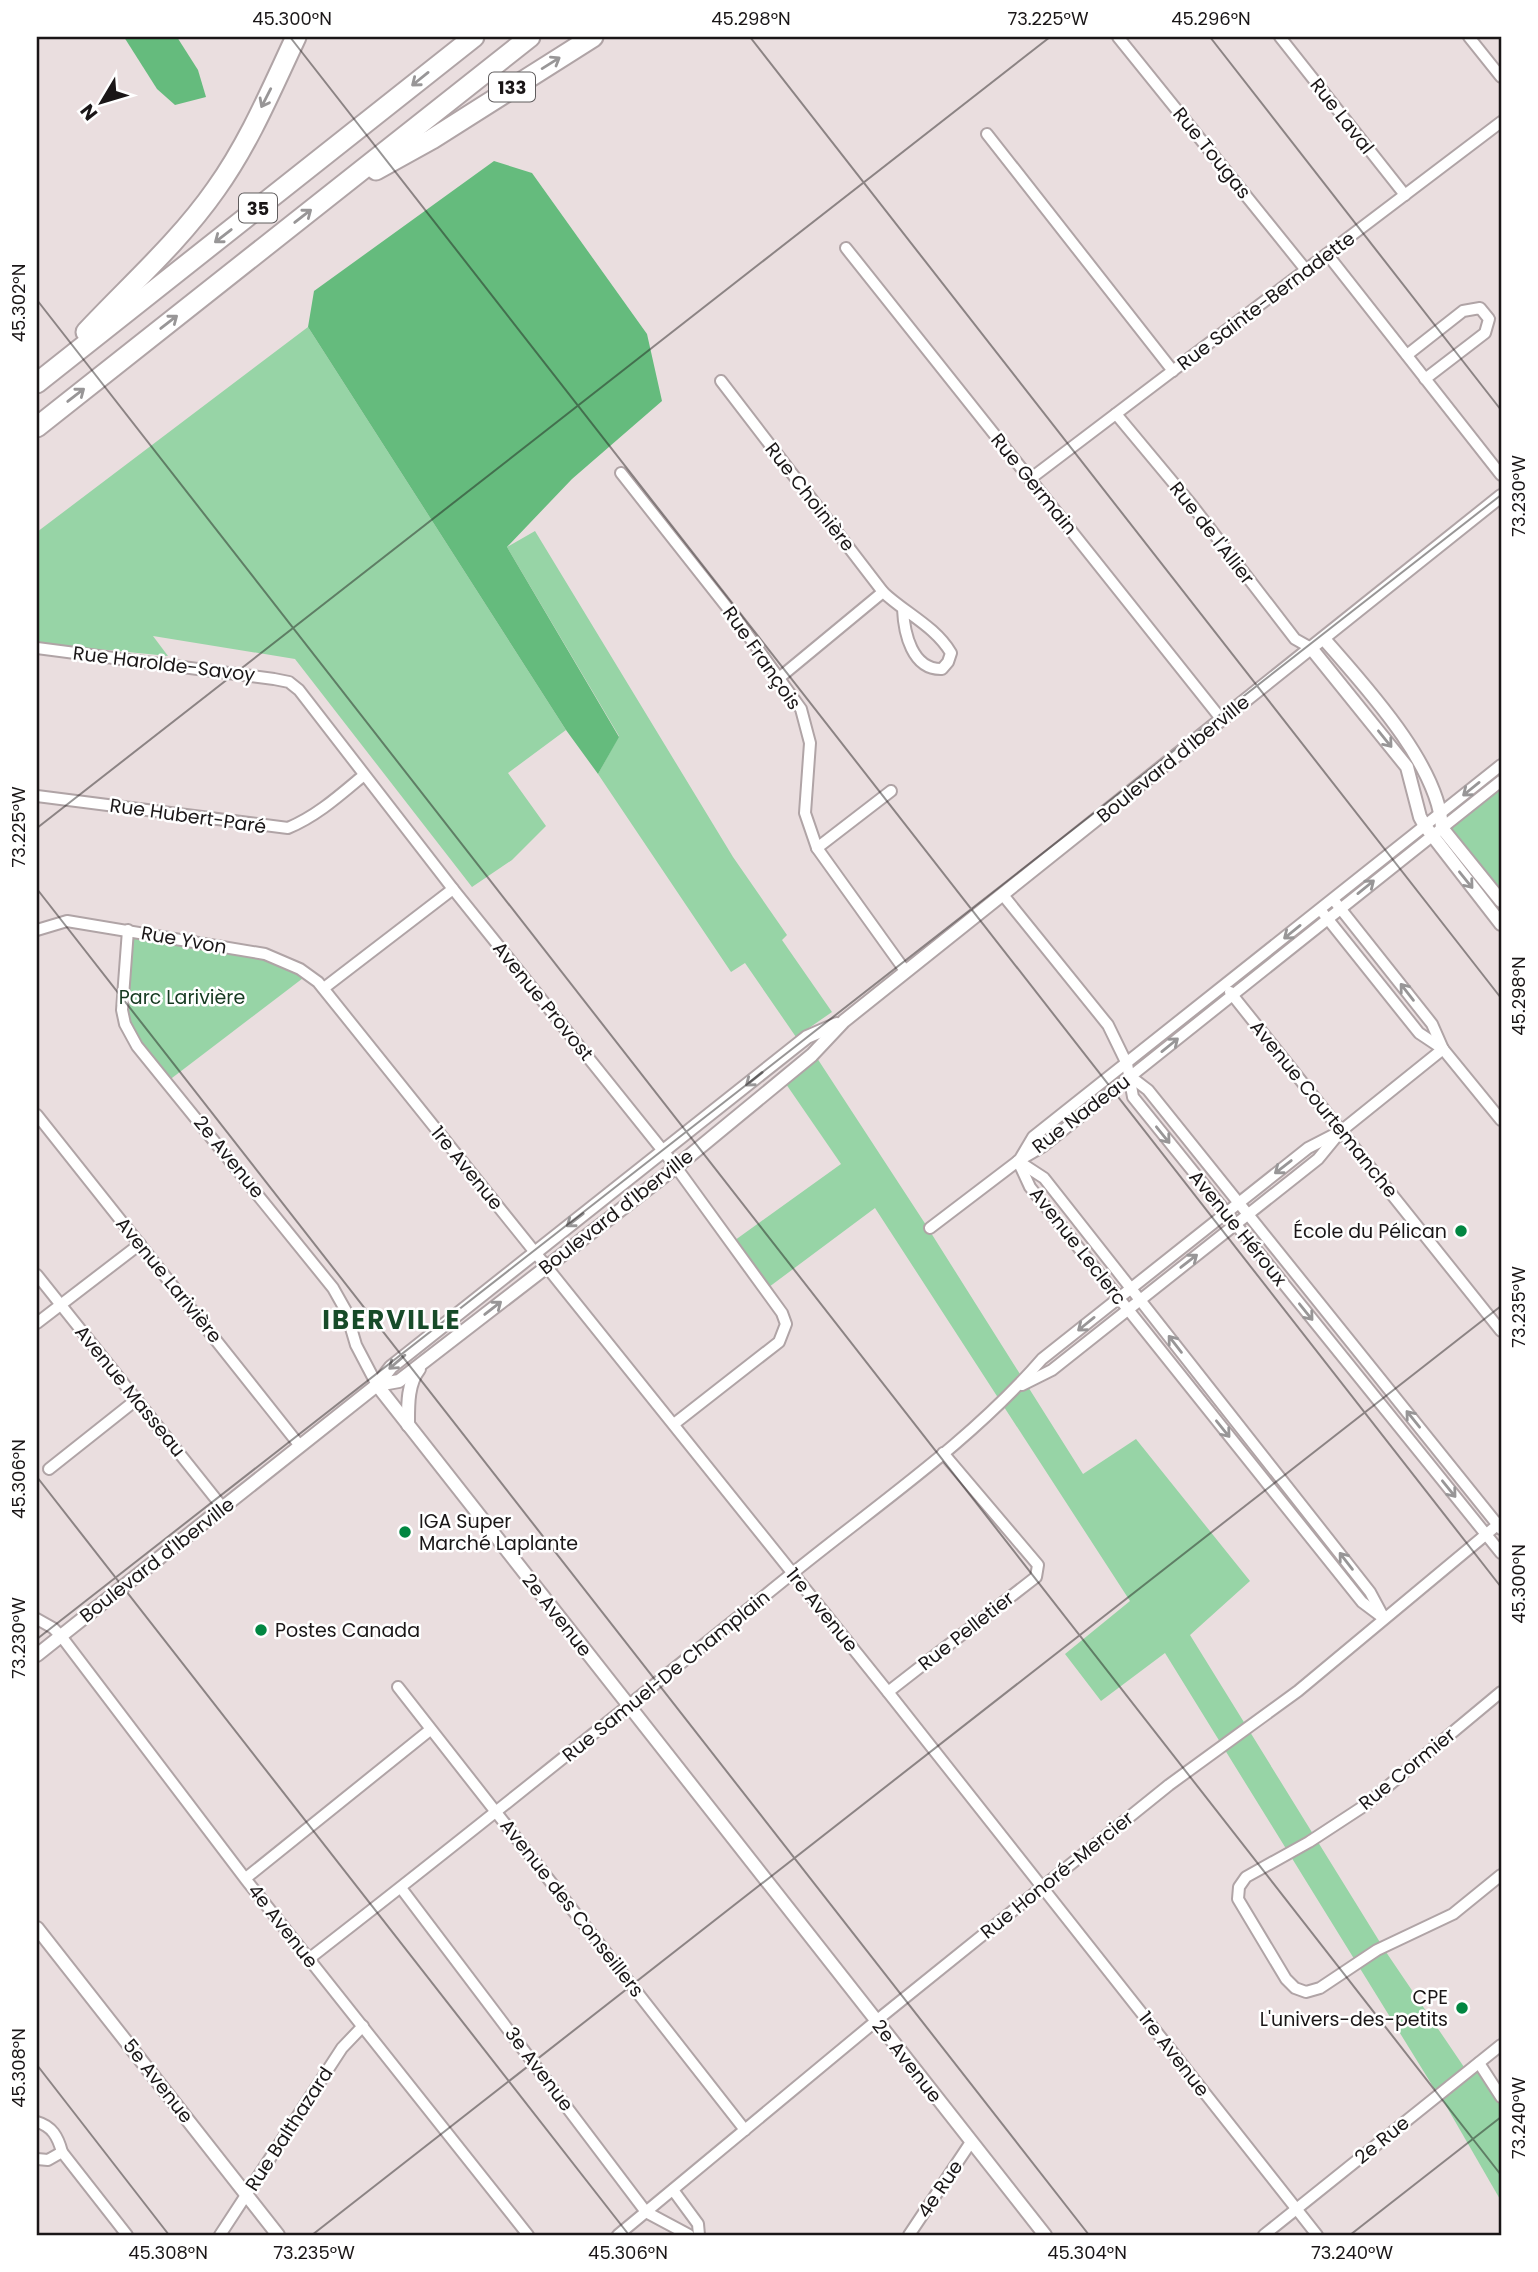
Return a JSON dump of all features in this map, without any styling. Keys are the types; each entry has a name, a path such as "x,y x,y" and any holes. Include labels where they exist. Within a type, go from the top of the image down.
{"highway":[{"path":"40,381 165,251 210,198 243,144 296,37"},
{"name":"35","path":"40,381 474,37"},
{"name":"35","path":"37,427 530,37"},
{"name":"133","path":"328,195 432,139 593,37"}],"street":[{"name":"Rue Tougas","path":"1118,37 1306,270"},
{"name":"Rue Laval","path":"1280,37 1405,195"},
{"path":"1469,37 1501,77"},
{"name":"Rue Sainte-Bernadette","path":"1030,479 1501,122"},
{"path":"987,134 1173,371"},
{"name":"Rue Germain","path":"846,248 1222,720"},
{"path":"1327,254 1501,475"},
{"path":"1407,355 1463,311 1480,308 1489,319 1485,333 1425,379"},
{"name":"Rue Choinière","path":"721,382 883,593 903,608 945,643 951,653 942,670 923,666 915,654 904,625 903,608"},
{"name":"Rue de l'Allier","path":"1116,414 1191,504 1295,639 1311,648"},
{"name":"Rue François","path":"621,473 737,620 801,709 810,743 805,813 817,848 906,972"},
{"name":"Boulevard d'Iberville","path":"377,1385 399,1381 676,1167 812,1055 844,1021 1501,496"},
{"path":"779,678 883,593"},
{"path":"1324,639 1378,702 1421,765 1441,813 1442,828 1501,901"},
{"name":"Rue Harolde-Savoy","path":"37,648 274,679 291,684"},
{"path":"1311,648 1406,768 1420,817 1428,831 1501,924"},
{"name":"Avenue Provost","path":"291,684 676,1167 782,1313 786,1324 779,1342 674,1424"},
{"path":"1363,713 1378,702"},
{"name":"Rue Nadeau","path":"1018,1161 1033,1138 1225,986 1323,914 1428,831 1441,813 1501,765"},
{"name":"Rue Hubert-Paré","path":"37,796 288,828 319,812 364,775"},
{"name":"Rue Nadeau","path":"1428,831 1442,828 1501,781"},
{"path":"817,848 891,791"},
{"path":"324,988 453,889"},
{"name":"Avenue Héroux","path":"1003,895 1108,1025 1127,1064 1133,1097 1501,1553"},
{"path":"1336,904 1432,1024 1443,1049 1501,1120"},
{"path":"1323,914 1419,1033 1443,1049"},
{"name":"Rue Nadeau","path":"1018,1161 1042,1147 1232,995 1323,914"},
{"name":"Rue Yvon","path":"37,930 67,921 265,954 300,969 324,988"},
{"name":"2e Avenue","path":"128,930 122,1010 128,1030 137,1045 333,1288 346,1311 356,1345 377,1385 408,1426 1045,2235"},
{"name":"Avenue Courtemanche","path":"1225,986 1501,1331"},
{"name":"1re Avenue","path":"324,988 888,1692 1317,2235"},
{"name":"Boulevard d'Iberville","path":"37,1655 377,1385 391,1367 534,1251 807,1037 844,1021"},
{"name":"Rue Samuel-De Champlain","path":"310,1958 498,1812 943,1453 1017,1388 1042,1359 1118,1298 1308,1148 1341,1131 1443,1049"},
{"name":"Avenue Héroux","path":"1130,1077 1148,1090 1500,1526"},
{"name":"Avenue Larivière","path":"37,1115 300,1446"},
{"name":"Rue Samuel-De Champlain","path":"1017,1388 1052,1370 1235,1225 1318,1159 1341,1131"},
{"path":"930,1228 1018,1161"},
{"name":"Avenue Leclerc","path":"1018,1161 1044,1178 1370,1591 1384,1618"},
{"name":"Avenue Leclerc","path":"1018,1161 1030,1187 1118,1298 1362,1602 1384,1618"},
{"path":"37,1323 140,1244"},
{"name":"Avenue Masseau","path":"37,1275 223,1508"},
{"path":"408,1426 408,1402 414,1375 425,1360"},
{"path":"1356,1374 1368,1363"},
{"path":"1191,1388 1203,1379"},
{"path":"49,1469 136,1400"},
{"name":"Rue Pelletier","path":"888,1692 1036,1577 1038,1565 943,1453"},
{"name":"Rue Honoré-Mercier","path":"618,2235 876,2021 1169,1785 1298,1690 1500,1526"},
{"path":"1320,1550 1331,1542"},
{"name":"4e Avenue","path":"37,1619 61,1636 246,1878 528,2235"},
{"name":"Avenue des Conseillers","path":"398,1687 745,2130"},
{"name":"Rue Cormier","path":"1501,1692 1364,1805 1309,1842 1246,1877 1239,1887 1238,1899 1286,1979 1295,1988 1306,1992 1320,1988 1377,1950 1453,1914 1501,1875"},
{"path":"246,1878 430,1730"},
{"name":"3e Avenue","path":"401,1888 646,2212 689,2235"},
{"name":"5e Avenue","path":"37,1928 278,2235"},
{"name":"Rue Balthazard","path":"220,2235 342,2048 363,2026"},
{"name":"2e Rue","path":"1264,2235 1501,2045"},
{"path":"1479,2063 1501,2097"},
{"path":"37,2122 49,2126 59,2140 62,2152 127,2235"},
{"name":"4e Rue","path":"909,2235 971,2142"},
{"path":"37,2159 48,2160 62,2152"},
{"path":"673,2190 698,2224 699,2235"}],"green space":[{"path":"124,37 177,37 198,70 206,97 175,105 157,89"},
{"path":"494,161 532,173 647,334 662,401 572,479 507,547 619,737 598,774 566,730 308,327 314,291"},
{"path":"308,327 566,730 508,773 546,826 512,860 472,887 295,659 153,636 168,656 37,643 37,532"},
{"path":"535,531 733,857 787,935 782,940 832,1012 796,1037 745,963 731,972 598,774 619,736 507,547"},
{"path":"1501,781 1501,898 1442,828"},
{"name":"Parc Larivière","path":"128,930 219,943 311,972 168,1081 124,1020"},
{"path":"817,1058 1083,1474 1136,1439 1250,1581 1190,1635 1386,1952 1466,2070 1437,2093 1165,1653 1101,1701 1065,1654 1130,1601 875,1208 769,1287 731,1243 841,1164 786,1084"},
{"path":"1476,2067 1501,2103 1501,2201 1441,2097"}],"place":[{"name":"École du Pélican","path":"1461,1231"},
{"name":"IGA Super Marché Laplante","path":"405,1532"},
{"name":"Postes Canada","path":"261,1630"},
{"name":"CPE L'univers-des-petits","path":"1462,2008"}],"district":[{"name":"IBERVILLE","path":"392,1320"}]}
